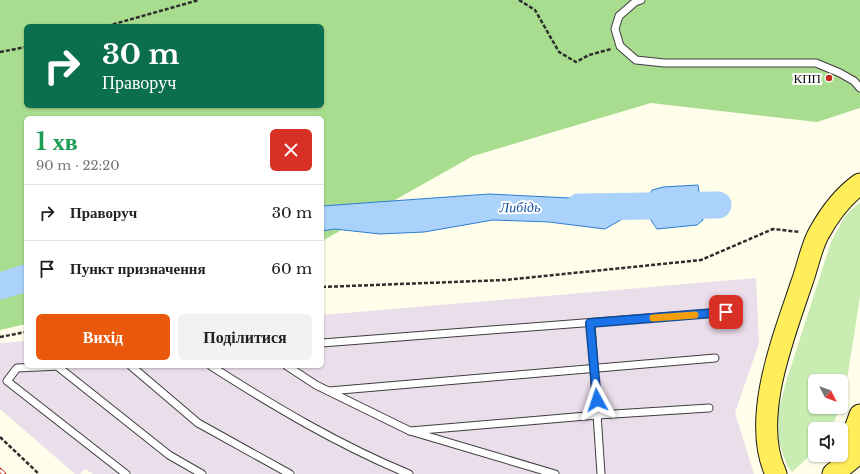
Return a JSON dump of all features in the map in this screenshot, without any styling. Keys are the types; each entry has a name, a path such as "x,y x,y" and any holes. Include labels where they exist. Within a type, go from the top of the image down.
{"main road":[{"path":"772,473 766,420 777,361 818,234 831,214 852,190 860,184"},
{"path":"848,444 860,415"},
{"path":"833,474 860,451"},
{"path":"829,474 837,462"}],"lane":[{"path":"641,0 634,2 619,16 615,29 620,46 636,60 664,63 816,62 854,81 860,88"},
{"path":"324,343 726,312"},
{"path":"590,323 598,415 601,474"},
{"path":"329,391 715,358"},
{"path":"24,368 17,368 7,382 126,474"},
{"path":"60,368 169,455 202,474"},
{"path":"133,368 198,423 290,474"},
{"path":"214,368 284,412 369,457 409,474"},
{"path":"289,368 329,391 410,431 555,474"},
{"path":"410,431 598,415 709,408"}],"path":[{"path":"114,24 200,0"},
{"path":"519,0 535,10 559,52 576,62 589,55 620,46"},
{"path":"0,52 24,47"},
{"path":"324,287 505,280 701,260 773,229 818,234"},
{"path":"0,337 24,332"},
{"path":"0,437 39,474"}],"shaded area":[{"path":"756,278 759,343 735,413 754,474 93,474 85,469 80,474 75,474 0,409 0,343 24,341 24,368 324,368 324,315"}],"green space":[{"path":"0,0 860,0 860,108 817,122 651,103 473,156 324,240 324,116 24,116 24,324 0,330"},
{"path":"860,202 860,297 848,374 808,374 808,414 837,414 834,422 808,422 808,457 792,472 787,465 779,443 778,413 786,382 831,242 845,216"}],"water":[{"path":"698,185 703,220 697,225 657,229 651,220 647,206 652,190 663,187"},
{"path":"489,194 610,200 624,218 605,229 549,222 493,220 424,232 380,234 335,229 324,231 324,206"},
{"path":"24,267 24,284 2,291 2,279"}],"waterway":[{"name":"Либідь","path":"579,207 718,205"},
{"name":"Либідь","path":"0,286 24,279"}],"railway":[{"path":"0,470 4,474"}],"slow traffic":[{"path":"653,318 695,315"}],"place":[{"name":"КПП","path":"829,78"}],"route":[{"path":"597,400 590,323 726,312"}]}
